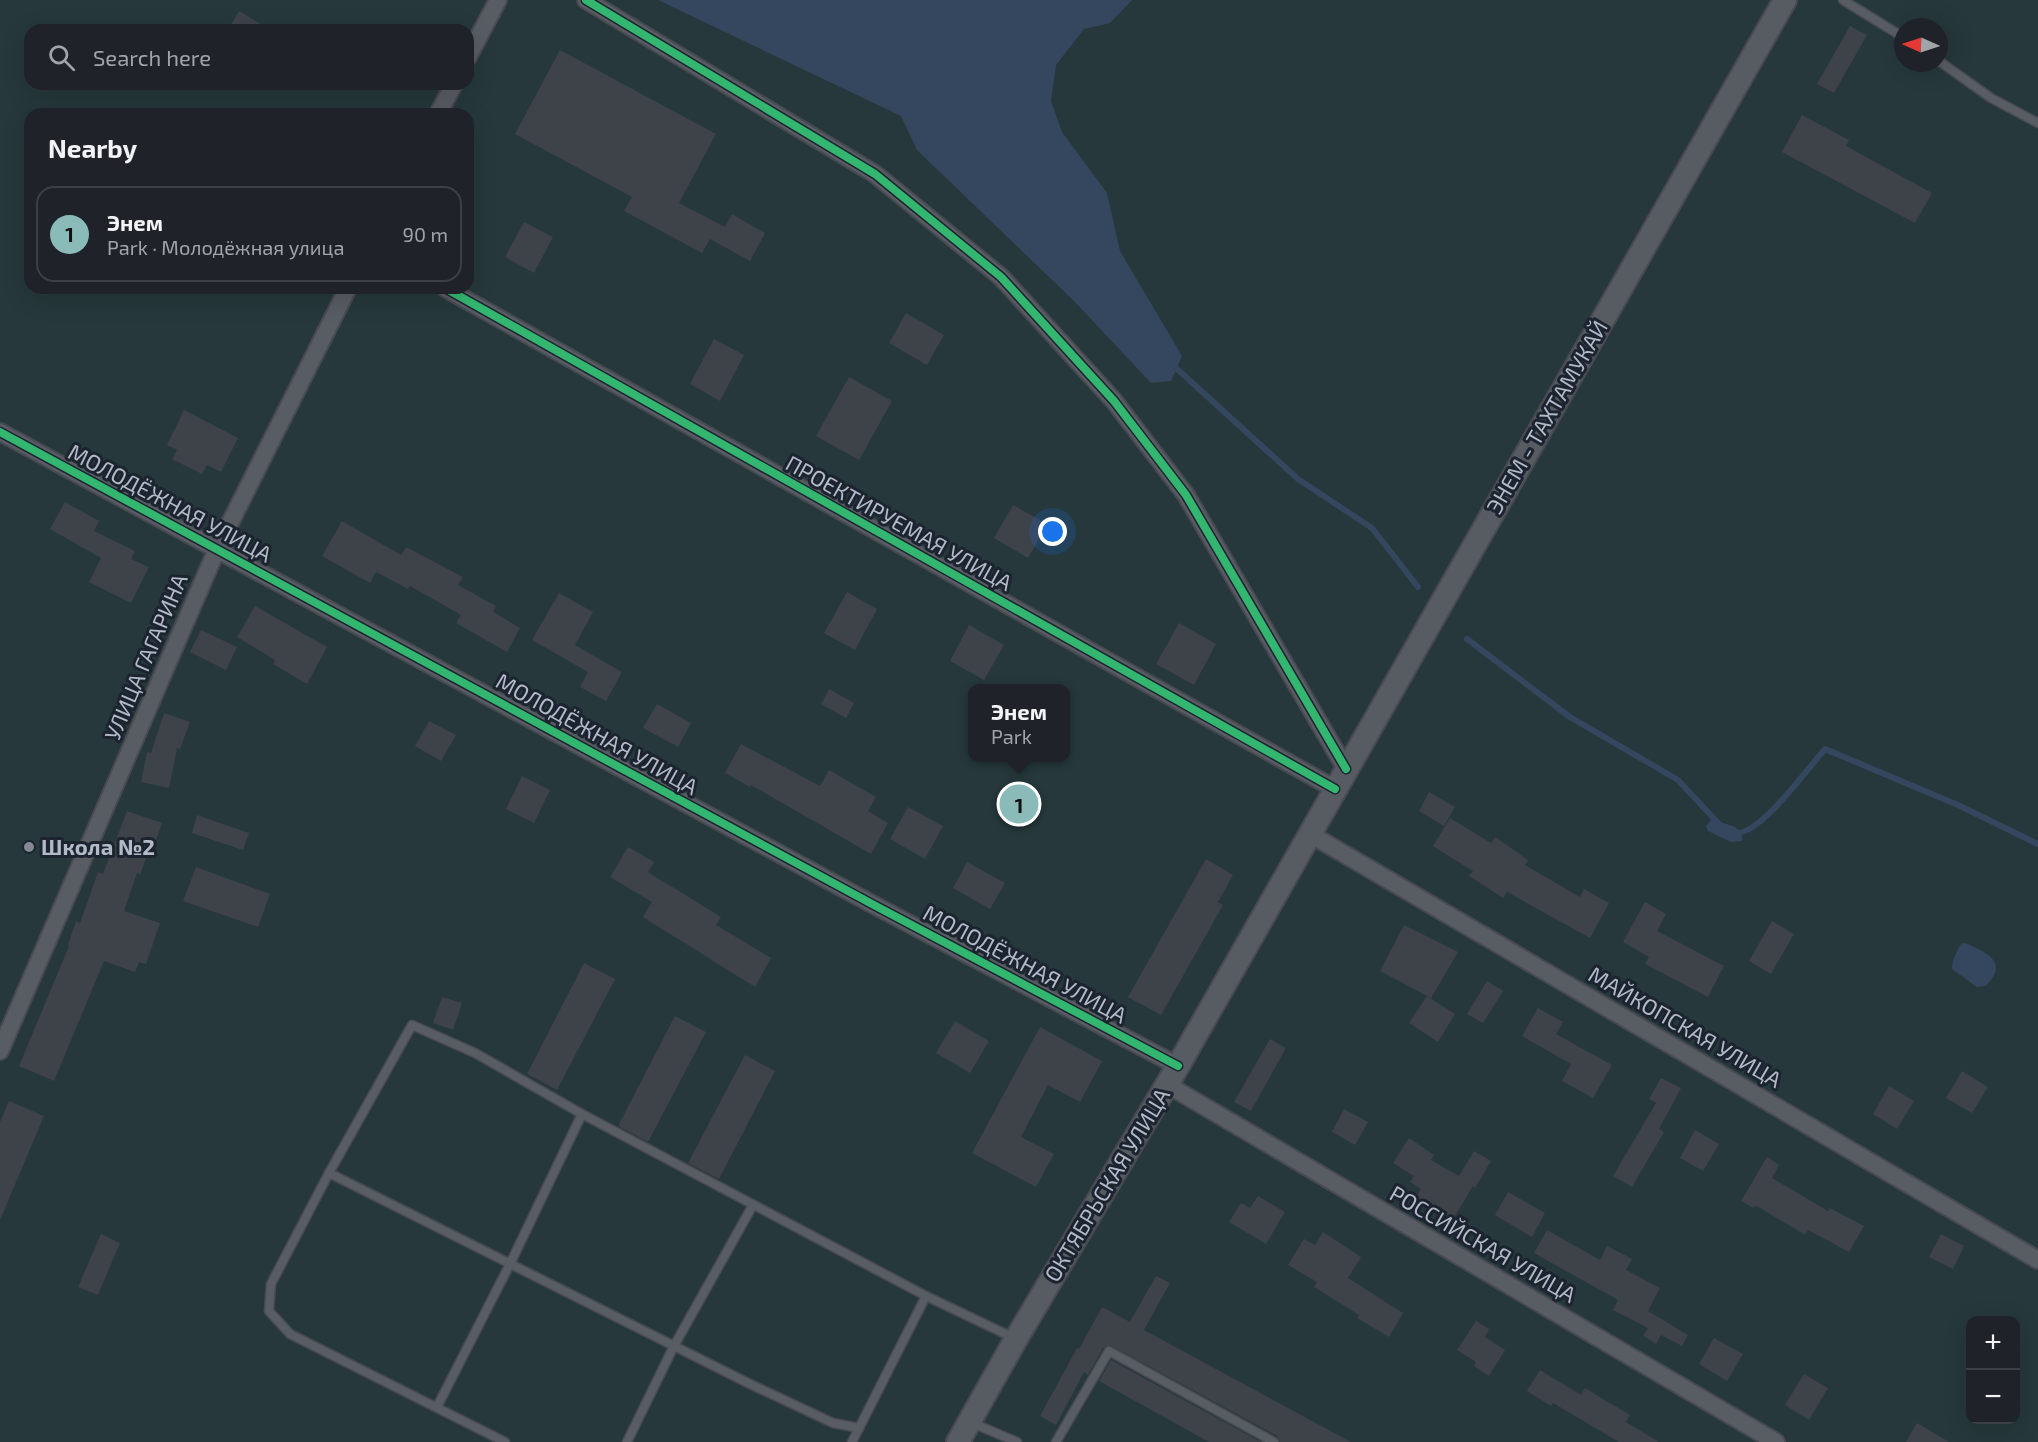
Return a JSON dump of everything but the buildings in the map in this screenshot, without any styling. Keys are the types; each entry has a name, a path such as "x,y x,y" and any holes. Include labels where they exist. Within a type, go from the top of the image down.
{"main road":[{"name":"ЭНЕМ - ТАХТАМУКАЙ","path":"1310,834 1785,0"},
{"name":"ОКТЯБРЬСКАЯ УЛИЦА","path":"958,1442 1310,834"}],"street":[{"path":"474,46 498,0"},
{"path":"586,0 875,174 1000,277 1114,401 1186,495 1340,779"},
{"path":"441,108 451,90"},
{"name":"УЛИЦА ГАГАРИНА","path":"0,1051 218,549 345,294"},
{"name":"ПРОЕКТИРУЕМАЯ УЛИЦА","path":"456,294 1340,779"},
{"name":"МОЛОДЁЖНАЯ УЛИЦА","path":"0,432 872,904 1172,1075"},
{"name":"МАЙКОПСКАЯ УЛИЦА","path":"1310,834 2038,1260"},
{"name":"РОССИЙСКАЯ УЛИЦА","path":"1172,1075 1776,1442"}],"lane":[{"path":"1843,0 1894,31"},
{"path":"1948,67 1991,98 2038,123"},
{"path":"505,1442 291,1334 269,1311 271,1284 329,1173 412,1025 475,1053 582,1114 753,1205 926,1296 1016,1339"},
{"path":"438,1407 582,1114"},
{"path":"329,1173 833,1423 859,1428"},
{"path":"627,1442 674,1346 753,1205"},
{"path":"852,1442 926,1296"},
{"path":"1056,1442 1109,1351 1274,1442"},
{"path":"970,1422 1017,1442"}],"shaded area":[{"path":"0,0 2038,0 2038,1442 0,1442"}],"water":[{"path":"658,0 1132,0 1110,23 1084,29 1056,65 1051,101 1062,132 1107,193 1120,251 1182,356 1171,381 1151,383 1074,301 917,150 901,116"},
{"path":"1712,819 1735,827 1742,834 1742,841 1731,842 1708,831 1706,826"},
{"path":"1965,943 1988,955 1996,964 1993,978 1986,986 1977,987 1952,969 1956,953 1961,944"}],"waterway":[{"path":"1172,362 1298,479 1372,528 1418,587"},
{"path":"1467,639 1570,717 1678,780 1720,825"},
{"path":"1736,833 1746,831 1770,812 1825,749 1958,805 2038,844"}],"cycle path":[{"path":"586,0 875,174 1001,277 1114,401 1186,495 1346,769"},
{"path":"456,294 1335,789"},
{"path":"0,432 872,904 1178,1066"}],"place":[{"name":"Энем","path":"1019,804"},
{"name":"Школа №2","path":"29,847"}]}
